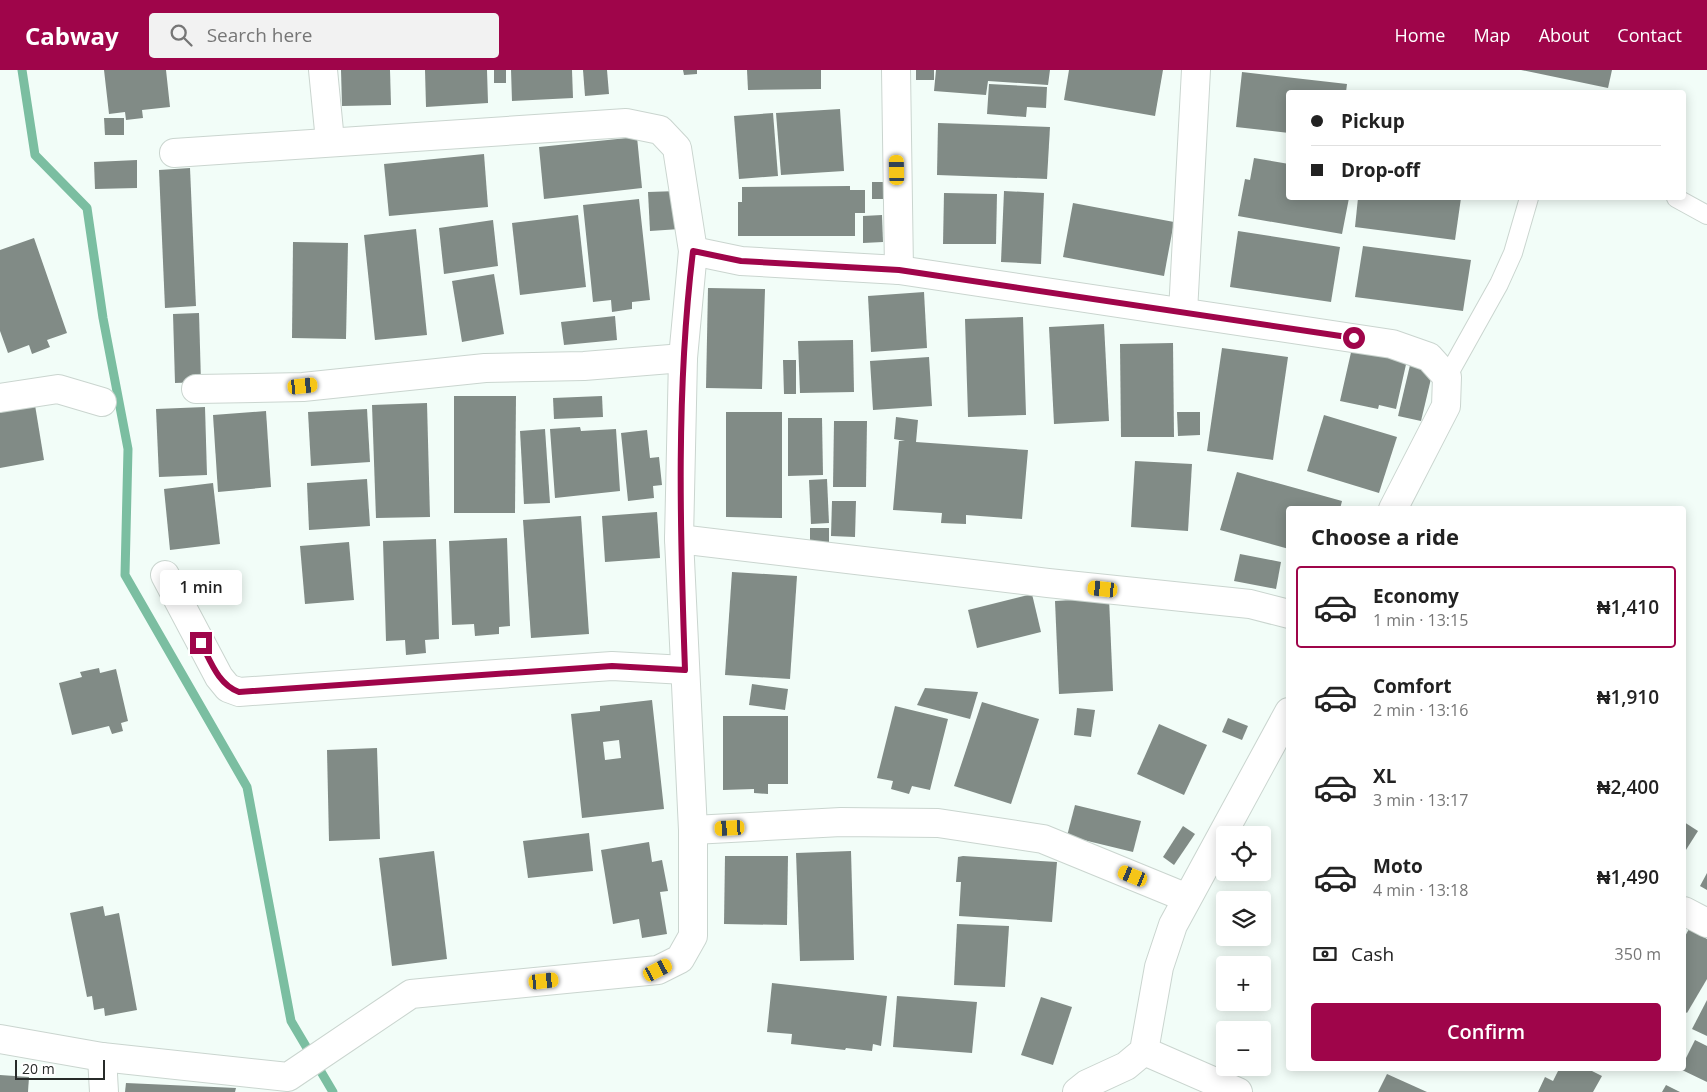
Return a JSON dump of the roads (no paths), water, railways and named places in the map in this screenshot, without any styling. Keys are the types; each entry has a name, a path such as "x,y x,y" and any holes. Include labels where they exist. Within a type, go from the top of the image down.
{"street":[{"path":"323,70 330,141"},
{"path":"896,70 899,270"},
{"path":"1183,312 1196,70"},
{"path":"0,1039 102,1057 288,1077 411,994 658,970 680,960 693,936 693,830 680,539 683,358 693,251 677,148 660,130 626,123 330,141 174,153"},
{"path":"693,251 741,261 899,270 1392,344 1429,356 1447,377 1446,406 1395,506"},
{"path":"196,389 303,386 485,368 584,366 683,358"},
{"path":"0,398 58,389 102,402"},
{"path":"680,539 1048,583 1250,604 1286,613"},
{"path":"165,575 219,677 228,688 239,692 612,666 685,670"},
{"path":"1077,1092 1087,1084 1126,1066 1144,1051 1159,967 1173,924 1187,898 1280,749 1286,724"},
{"path":"693,830 841,822 938,824 1043,839 1187,898"},
{"path":"1686,913 1707,923"},
{"path":"1144,1051 1238,1092"},
{"path":"102,1057 104,1092"}],"lane":[{"path":"1447,377 1499,284 1513,253 1527,200"},
{"path":"1680,200 1707,215"}],"waterway":[{"path":"22,70 35,155 87,208 103,318 128,449 125,575 247,787 291,1021 333,1092"}]}
